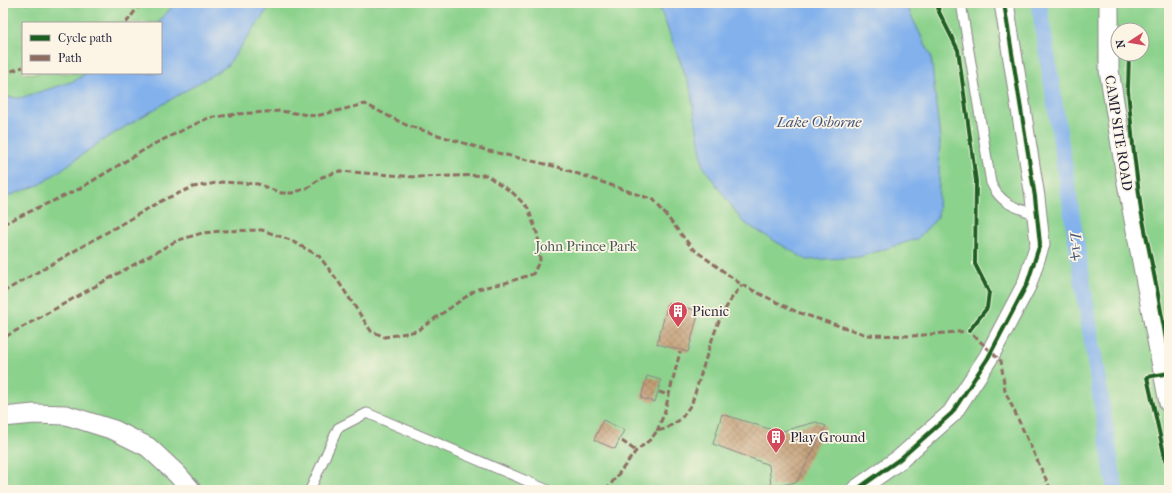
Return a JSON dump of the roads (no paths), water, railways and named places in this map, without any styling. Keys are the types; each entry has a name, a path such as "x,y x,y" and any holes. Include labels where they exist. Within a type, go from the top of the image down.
{"street":[{"path":"856,490 900,459 952,413 988,358 1027,284 1040,244 1037,215 1004,3"},
{"name":"CAMP SITE ROAD","path":"1109,3 1110,78 1127,184 1169,403"},
{"path":"3,417 34,414 66,415 114,430 148,447 178,474 191,490"}],"lane":[{"path":"961,3 992,183 995,192 1007,204 1037,215"},
{"path":"310,490 338,428 367,413 535,487 548,490"}],"water":[{"path":"175,3 272,3 227,66 103,140 41,184 3,198 3,97 20,98 74,81 84,74 162,74 162,22 159,22"},
{"name":"Lake Osborne","path":"658,3 905,3 931,56 940,140 938,217 917,239 859,257 807,260 743,222 703,166 690,87"}],"waterway":[{"name":"L-14","path":"1039,3 1115,490"}],"place":[{"name":"Picnic","path":"678,328"},
{"name":"Play Ground","path":"776,454"}],"park label":[{"name":"John Prince Park","path":"586,246"}]}
